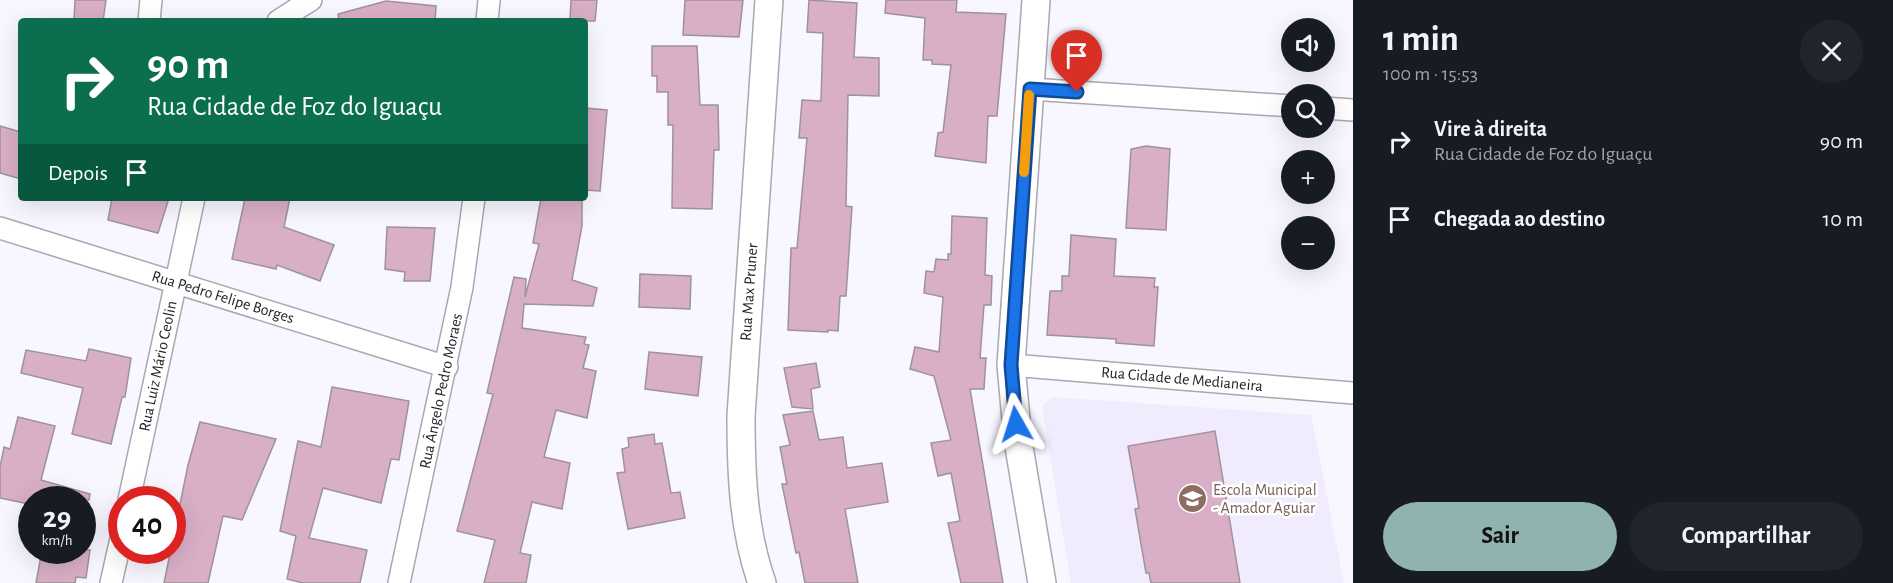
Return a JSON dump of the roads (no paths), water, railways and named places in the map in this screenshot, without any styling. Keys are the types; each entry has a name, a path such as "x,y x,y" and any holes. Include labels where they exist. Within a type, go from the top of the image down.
{"street":[{"path":"149,18 151,0"},
{"path":"283,18 311,0"},
{"path":"487,18 489,0"},
{"name":"Rua Max Pruner","path":"762,583 747,522 741,477 741,416 769,0"},
{"path":"1036,0 1011,365 1018,441 1042,583"},
{"path":"1030,89 1281,105"},
{"path":"1335,109 1353,110"},
{"name":"Rua Luiz Mário Ceolin","path":"132,486 193,201"},
{"name":"Rua Ângelo Pedro Moraes","path":"399,583 447,367 462,287 474,201"},
{"name":"Rua Pedro Felipe Borges","path":"0,228 447,367"},
{"name":"Rua Cidade de Medianeira","path":"1011,365 1353,393"},
{"path":"111,583 115,564"}],"place":[{"name":"Escola Municipal - Amador Aguiar","path":"1192,499"}]}
